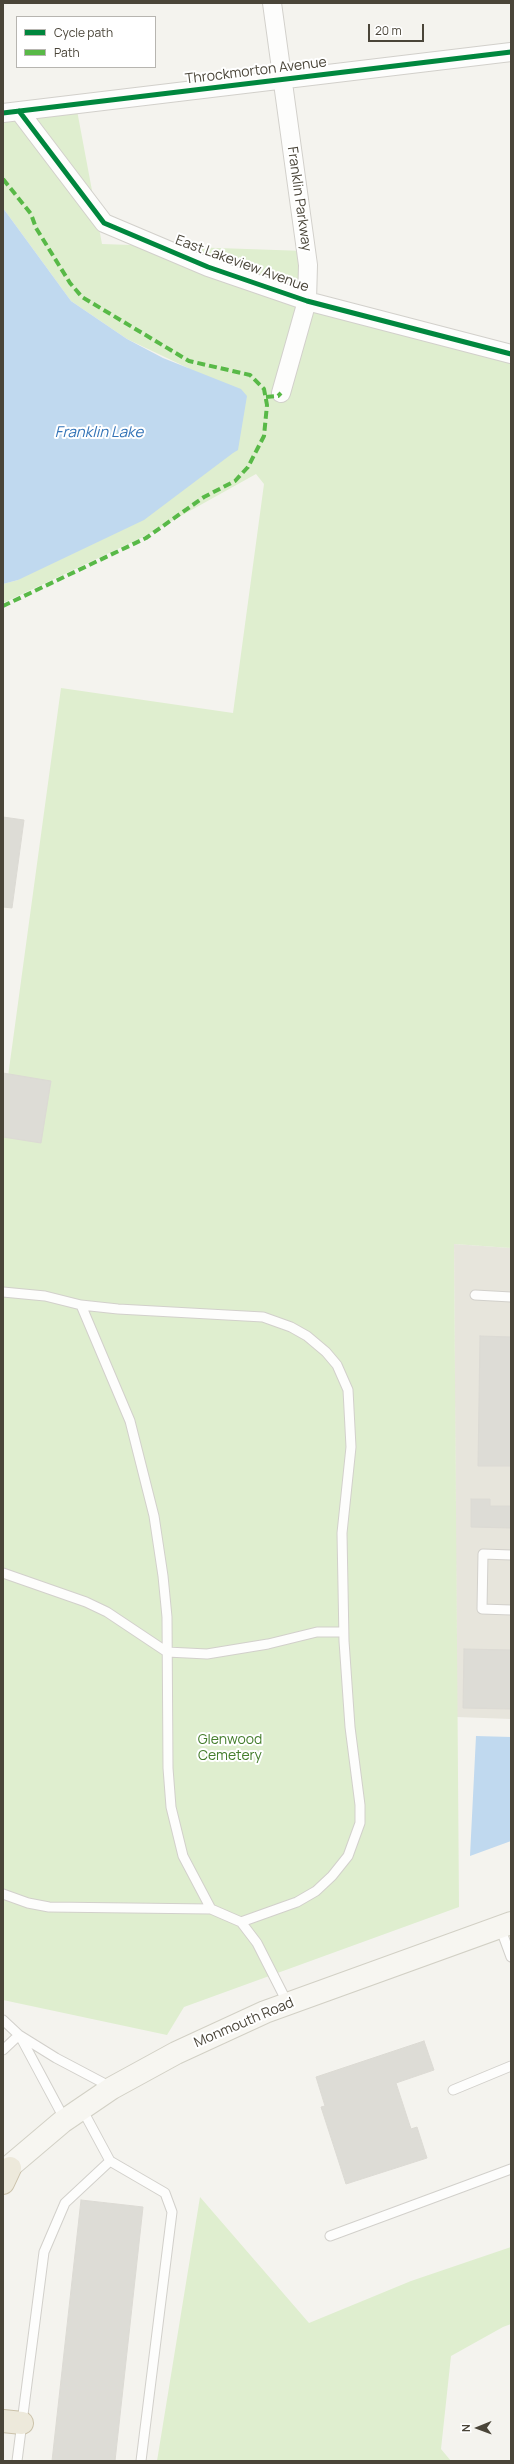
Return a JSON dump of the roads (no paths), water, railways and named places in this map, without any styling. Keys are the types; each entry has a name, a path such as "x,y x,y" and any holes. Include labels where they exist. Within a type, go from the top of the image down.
{"main road":[{"name":"Monmouth Road","path":"5,2174 74,2114 112,2088 176,2053 266,2012 505,1925"}],"street":[{"name":"Franklin Parkway","path":"272,3 308,265 306,301 281,393"},
{"name":"Throckmorton Avenue","path":"11,112 511,52"},
{"name":"East Lakeview Avenue","path":"11,112 104,224 208,267 306,301 511,354"}],"lane":[{"path":"3,1292 45,1296 81,1305 118,1309 263,1318 291,1327 307,1336 337,1364 348,1390 351,1447 342,1533 344,1632 350,1727 360,1804 360,1823 354,1845 332,1876 316,1891 297,1902 241,1922"},
{"path":"475,1295 511,1298"},
{"path":"81,1305 116,1384 130,1421 154,1516 163,1576 167,1652 168,1768 171,1807 183,1856 212,1908"},
{"path":"511,1555 483,1554 482,1609 511,1610"},
{"path":"3,1573 86,1602 107,1612 167,1652 207,1654 268,1644 317,1632 344,1632"},
{"path":"3,1894 28,1903 49,1907 212,1908 241,1922 257,1943 288,2004"},
{"path":"505,1925 511,1956"},
{"path":"3,2020 19,2035 56,2058 112,2088"},
{"path":"3,2050 19,2035"},
{"path":"19,2035 74,2114 110,2160 165,2193 172,2212 141,2461"},
{"path":"453,2090 511,2066"},
{"path":"17,2461 12,2422 44,2252 65,2203 110,2160"},
{"path":"330,2236 511,2169"}],"water":[{"name":"Franklin Lake","path":"3,208 71,301 127,339 163,358 241,389 247,396 238,450 144,520 18,580 3,584"},
{"path":"476,1736 511,1737 511,1841 470,1856"}],"park label":[{"name":"Glenwood Cemetery","path":"230,1748"}]}
